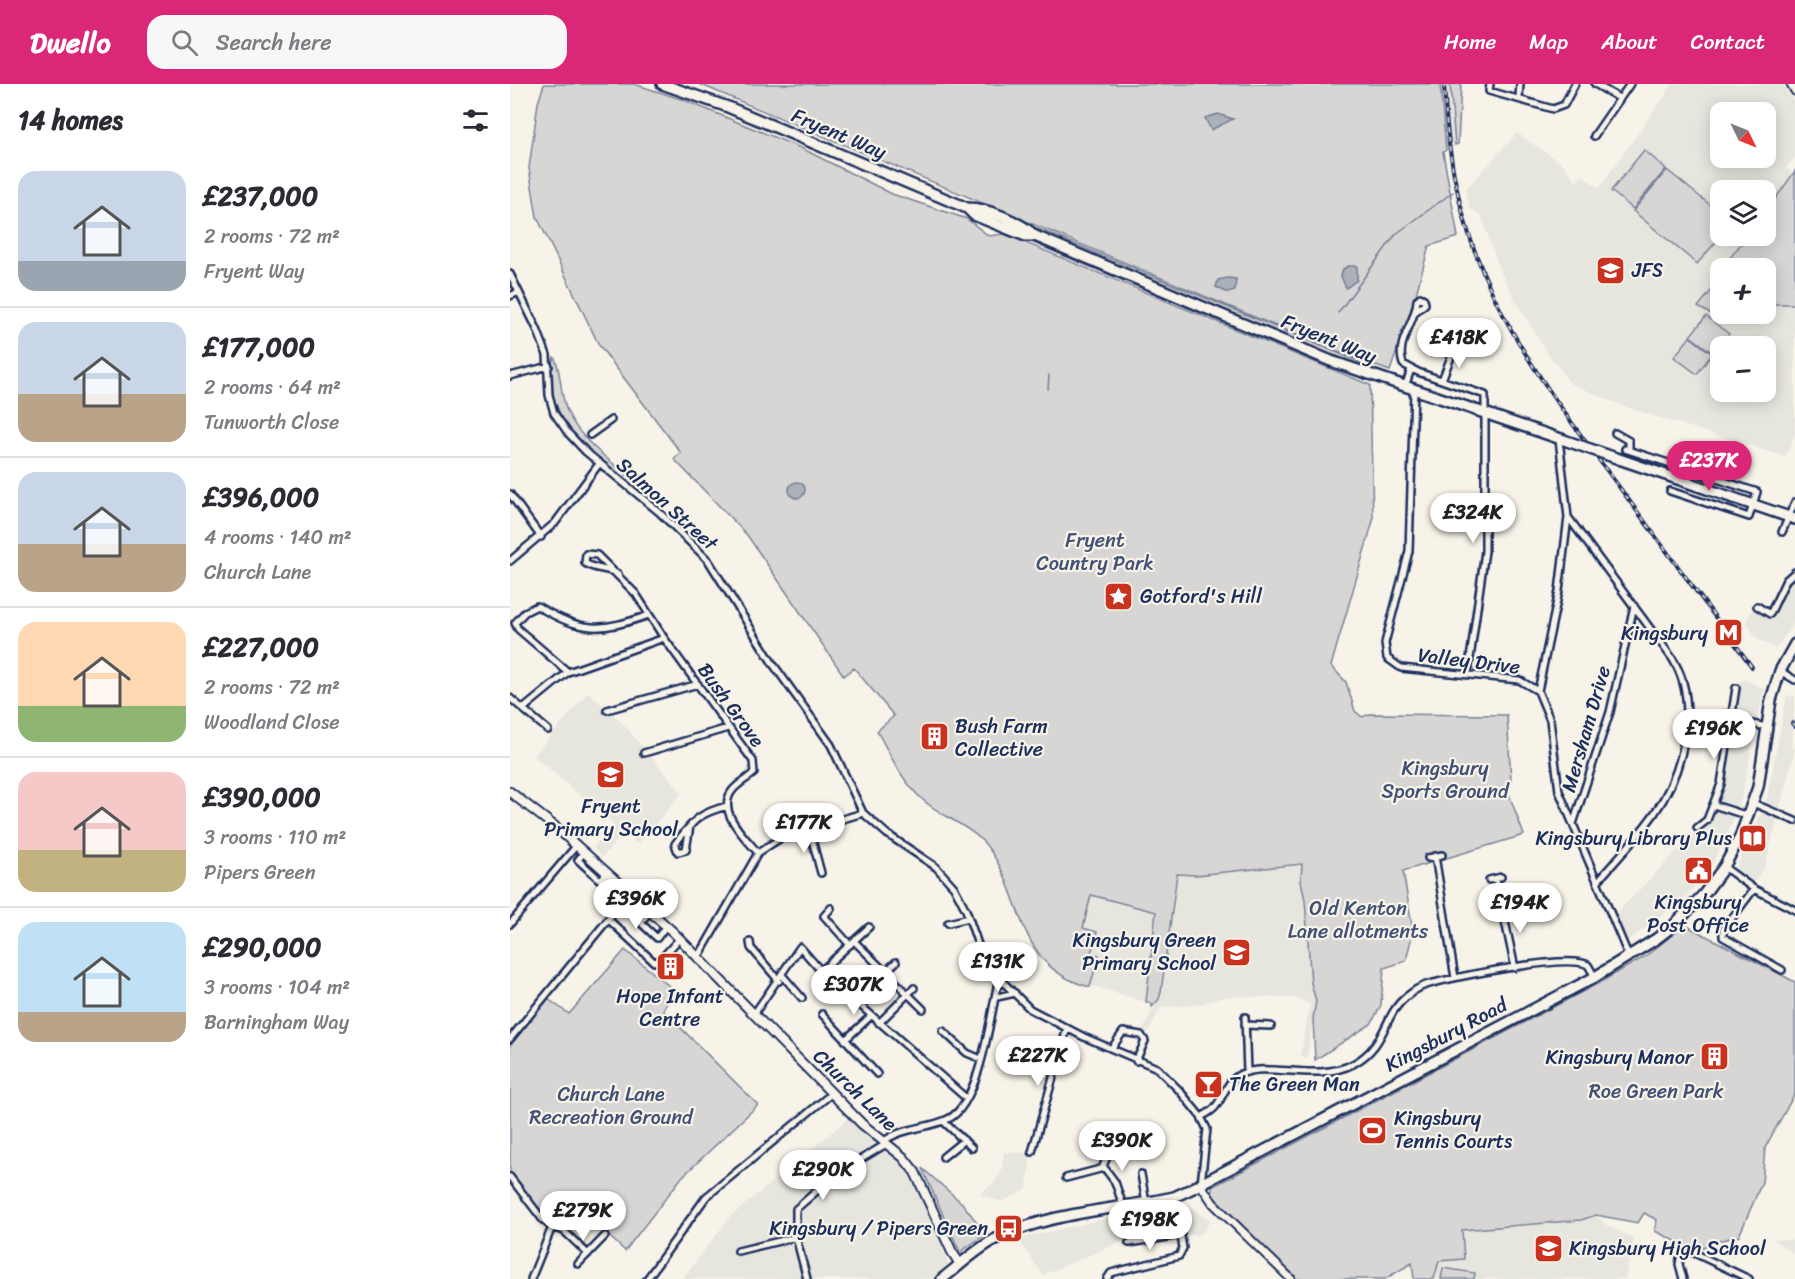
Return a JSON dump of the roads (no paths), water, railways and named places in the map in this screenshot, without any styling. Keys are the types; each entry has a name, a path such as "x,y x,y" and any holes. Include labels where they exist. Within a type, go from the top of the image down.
{"main road":[{"name":"Fryent Way","path":"662,84 718,103 967,208 974,215 1026,236 1035,236 1331,361 1792,518"},
{"name":"Kingsbury Road","path":"942,1279 957,1271 993,1241 1014,1232 1052,1220 1174,1197 1201,1185 1595,976 1656,939 1704,894 1724,867 1753,803 1762,766 1771,700 1780,671 1795,644"},
{"name":"Church Lane","path":"512,797 576,845 680,938 831,1094 915,1172 952,1252 957,1271"}],"street":[{"path":"1490,84 1489,91 1519,97 1553,109 1564,105 1575,84"},
{"path":"1519,97 1520,84"},
{"path":"1595,84 1619,98"},
{"path":"1594,136 1630,84"},
{"path":"1791,84 1795,91"},
{"name":"Salmon Street","path":"510,274 537,329 549,366 549,395 554,413 568,433 600,464 659,512 708,560 773,664 831,745 863,813"},
{"path":"510,296 519,292"},
{"path":"1415,312 1400,355 1403,364 1411,369 1485,395 1484,569 1468,673"},
{"path":"1442,380 1454,349"},
{"path":"510,376 549,366"},
{"path":"1409,388 1411,369"},
{"name":"Valley Drive","path":"1409,388 1409,551 1384,651 1386,658 1395,666 1519,680 1538,691 1550,720 1559,791 1629,957"},
{"path":"590,435 611,420"},
{"path":"1616,433 1629,441 1622,460"},
{"path":"1538,691 1559,591 1568,517 1561,439"},
{"path":"1627,450 1757,492 1749,517 1670,491"},
{"path":"510,561 555,523 600,464"},
{"path":"510,494 541,537"},
{"path":"1782,532 1792,518 1795,502"},
{"path":"1568,517 1680,671 1685,688 1682,750 1665,795 1654,814 1598,881"},
{"name":"Bush Grove","path":"618,574 609,569 590,567 585,562 586,554 597,555 618,574 698,684 755,768 754,772 731,792 727,806"},
{"path":"1757,606 1770,614 1786,580 1795,572"},
{"path":"568,672 518,629 515,623 525,612 537,606 577,626 611,628 649,615"},
{"name":"Mersham Drive","path":"1573,825 1610,712 1634,606"},
{"path":"523,710 568,672 664,638"},
{"path":"1780,671 1795,680"},
{"path":"608,710 698,684"},
{"path":"1697,828 1707,820 1721,784 1736,688"},
{"path":"510,698 548,730"},
{"path":"1732,720 1767,727"},
{"path":"644,753 729,728"},
{"path":"1753,803 1795,821"},
{"path":"1714,805 1748,816"},
{"path":"690,826 686,850 678,852 675,844 690,826 703,812 727,806 729,815 758,853"},
{"path":"699,956 758,853 782,837 863,813 887,834 936,867 954,886 969,918 980,950 999,978 1030,1009 1136,1061 1157,1068 1201,1117 1207,1129 1201,1185 1205,1194 1286,1277"},
{"path":"809,828 821,873"},
{"path":"510,924 576,845"},
{"path":"1442,855 1432,857 1455,978"},
{"path":"1724,867 1754,889 1795,910"},
{"path":"1495,879 1515,968"},
{"path":"1754,889 1724,930 1723,937 1782,970"},
{"path":"510,1039 629,894"},
{"path":"831,908 824,916 923,1009"},
{"path":"649,911 641,923 643,928 657,938 666,926"},
{"path":"948,923 969,918"},
{"path":"608,919 654,962 660,960 680,938"},
{"path":"821,971 869,927"},
{"path":"750,942 752,948 802,998"},
{"path":"754,1014 781,978 800,947 821,971 966,1098"},
{"path":"885,972 896,962"},
{"path":"1201,1117 1216,1107 1230,1082 1247,1072 1325,1073 1353,1064 1368,1054 1381,1040 1398,1005 1405,997 1423,986 1515,968 1583,962 1595,976"},
{"path":"807,1279 796,1238 796,1209 835,1175 895,1134 943,1121 956,1114 966,1098 981,1059 997,997 999,978"},
{"path":"879,1023 914,988"},
{"path":"997,997 1015,993"},
{"path":"822,1014 877,1074"},
{"path":"845,1040 871,1016"},
{"path":"1245,1017 1247,1072"},
{"path":"1245,1025 1271,1026"},
{"path":"1032,1152 1067,1028"},
{"path":"943,1031 967,1053 981,1059"},
{"path":"1112,1048 1124,1032 1141,1035 1145,1041 1136,1061"},
{"path":"647,1279 706,1197 831,1094"},
{"path":"943,1121 972,1148"},
{"path":"1104,1168 1115,1139"},
{"path":"943,1157 964,1140"},
{"path":"1066,1178 1104,1168"},
{"path":"1104,1168 1115,1182 1123,1206"},
{"path":"1142,1174 1146,1203"},
{"path":"510,1178 543,1220 552,1227 564,1231 588,1254"},
{"path":"1107,1279 1110,1273 1179,1256 1183,1248 1174,1197"},
{"path":"531,1279 552,1227"},
{"path":"1129,1243 1181,1235"},
{"path":"578,1264 605,1236"},
{"path":"738,1251 796,1238"},
{"path":"1683,1279 1679,1264 1681,1254 1688,1250 1749,1279"}],"waterway":[{"path":"1338,313 1396,234 1453,192"},
{"path":"1048,389 1049,375"}],"railway":[{"path":"1444,84 1449,145 1459,200 1474,250 1494,297 1518,342 1578,432 1752,667"},
{"path":"1792,723 1795,727"}],"place":[{"name":"JFS","path":"1611,270"},
{"name":"Gotford's Hill","path":"1119,596"},
{"name":"Kingsbury","path":"1729,633"},
{"name":"Bush Farm Collective","path":"934,737"},
{"name":"Fryent Primary School","path":"611,775"},
{"name":"Kingsbury Library Plus","path":"1753,838"},
{"name":"Kingsbury Post Office","path":"1698,871"},
{"name":"Kingsbury Green Primary School","path":"1237,952"},
{"name":"Hope Infant Centre","path":"670,966"},
{"name":"Kingsbury Manor","path":"1714,1057"},
{"name":"The Green Man","path":"1208,1084"},
{"name":"Kingsbury Tennis Courts","path":"1373,1130"},
{"name":"Kingsbury / Pipers Green","path":"1009,1228"},
{"name":"Kingsbury High School","path":"1548,1248"}],"park label":[{"name":"Fryent Country Park","path":"1095,552"},
{"name":"Kingsbury Sports Ground","path":"1445,780"},
{"name":"Old Kenton Lane allotments","path":"1358,920"},
{"name":"Roe Green Park","path":"1656,1091"},
{"name":"Church Lane Recreation Ground","path":"611,1106"}]}
